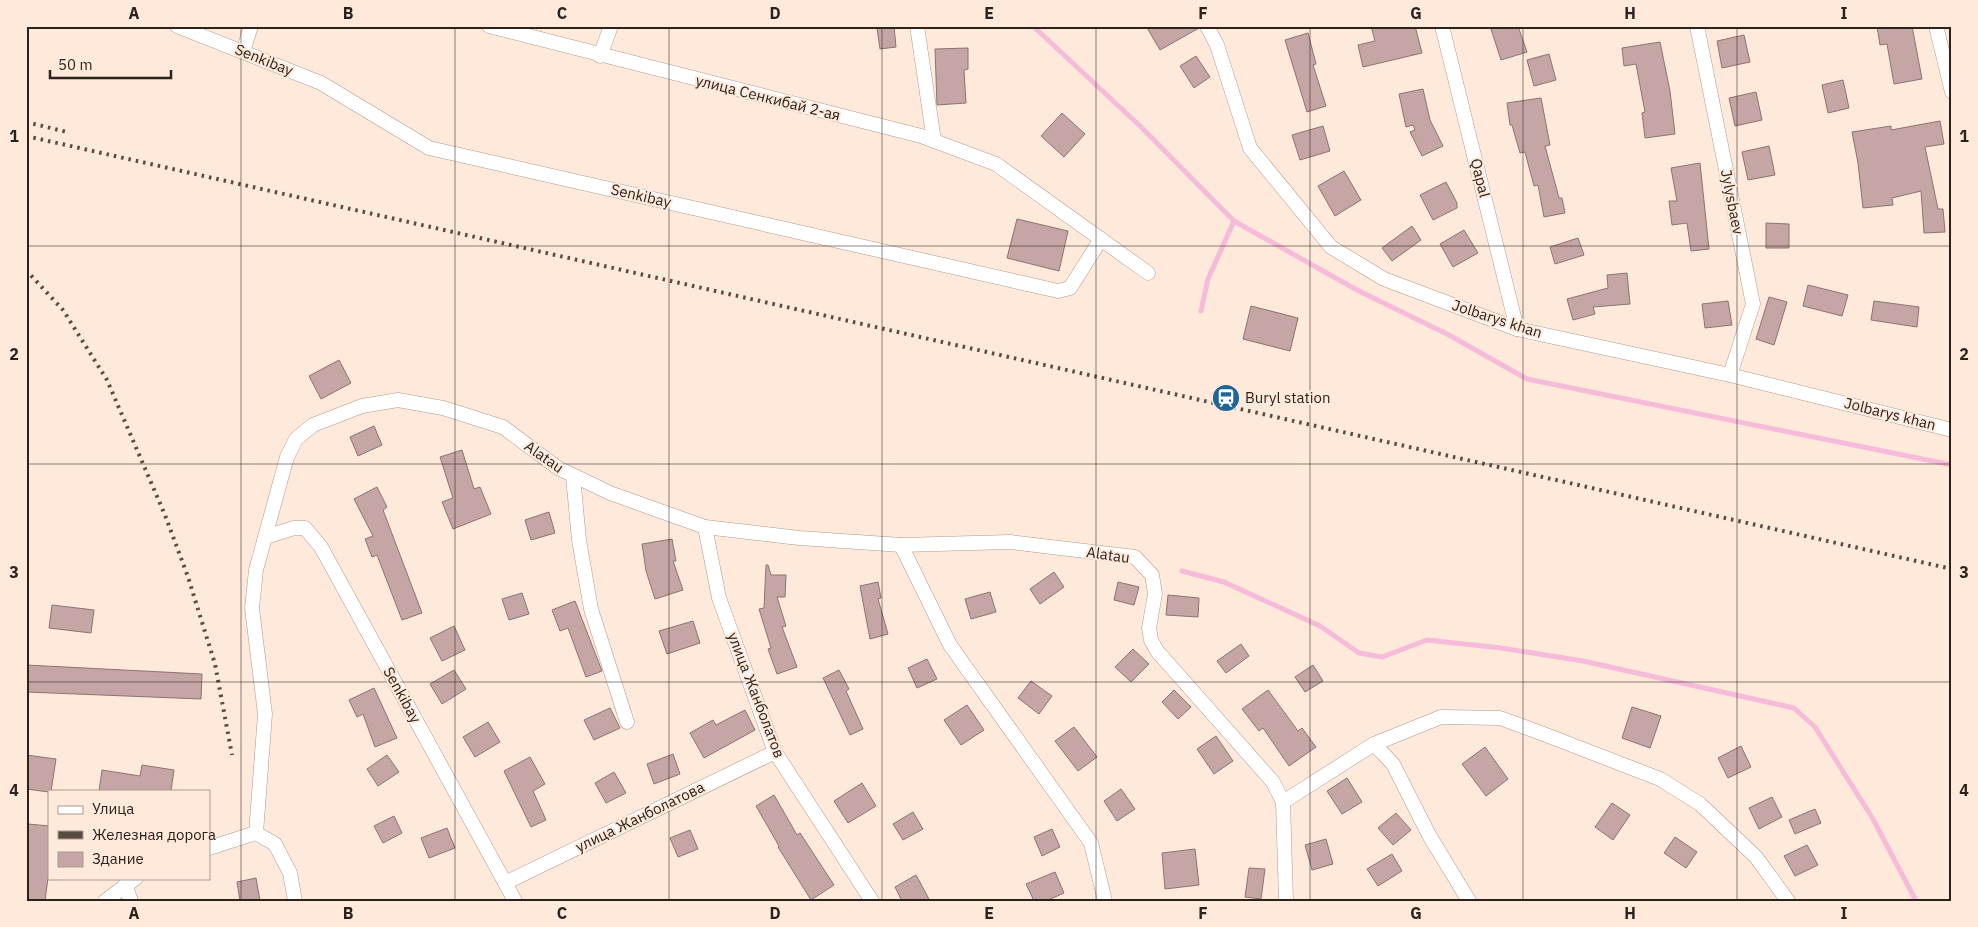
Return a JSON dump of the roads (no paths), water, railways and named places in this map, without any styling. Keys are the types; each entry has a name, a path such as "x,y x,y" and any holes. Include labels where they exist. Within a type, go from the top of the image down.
{"street":[{"name":"Senkibay","path":"177,26 321,83 429,148 1058,291 1070,288 1101,239"},
{"path":"243,52 251,26"},
{"name":"улица Сенкибай 2-ая","path":"489,26 934,141 996,164 1148,273"},
{"path":"600,56 611,26"},
{"path":"917,26 934,141"},
{"name":"Jolbarys khan","path":"1207,26 1217,45 1250,148 1331,247 1384,280 1518,329 1730,375 1952,430"},
{"name":"Qapal","path":"1442,26 1518,329"},
{"name":"Jylysbaev","path":"1697,26 1753,304 1730,375"},
{"path":"1936,26 1952,92"},
{"name":"Alatau","path":"256,833 265,714 252,608 256,570 287,457 296,439 312,425 362,406 398,400 443,408 503,427 558,468 573,476 610,494 705,527 799,538 901,545 1010,542 1135,557 1152,575 1155,594 1149,628 1151,640 1157,650 1273,782 1283,802"},
{"path":"573,476 579,540 591,609 627,722"},
{"name":"улица Жанболатов","path":"705,527 719,598 775,752 872,901"},
{"name":"Senkibay","path":"265,537 294,528 304,528 322,548 515,901"},
{"path":"901,545 950,645 1091,843 1105,901"},
{"path":"1286,901 1283,802 1374,744 1441,717 1500,718 1660,779 1700,804 1756,857 1788,901"},
{"path":"1374,744 1393,764 1430,835 1469,901"},
{"name":"улица Жанболатова","path":"505,883 775,752"},
{"path":"210,848 256,833 275,844 290,872 295,901"},
{"path":"105,901 130,882"},
{"path":"130,882 131,901"}],"waterway":[{"path":"1033,26 1140,126 1234,221 1357,290 1449,335 1527,379 1952,465"},
{"path":"1201,311 1208,279 1234,221"},
{"path":"1182,571 1224,582 1320,626 1359,653 1382,657 1427,640 1501,648 1583,661 1794,708 1815,727 1873,819 1916,901"}],"railway":[{"path":"26,122 67,132"},
{"path":"26,136 1952,569"},
{"path":"26,270 63,310 107,380 165,515 188,577 215,664 232,755"}],"place":[{"name":"Buryl station","path":"1226,398"}]}
